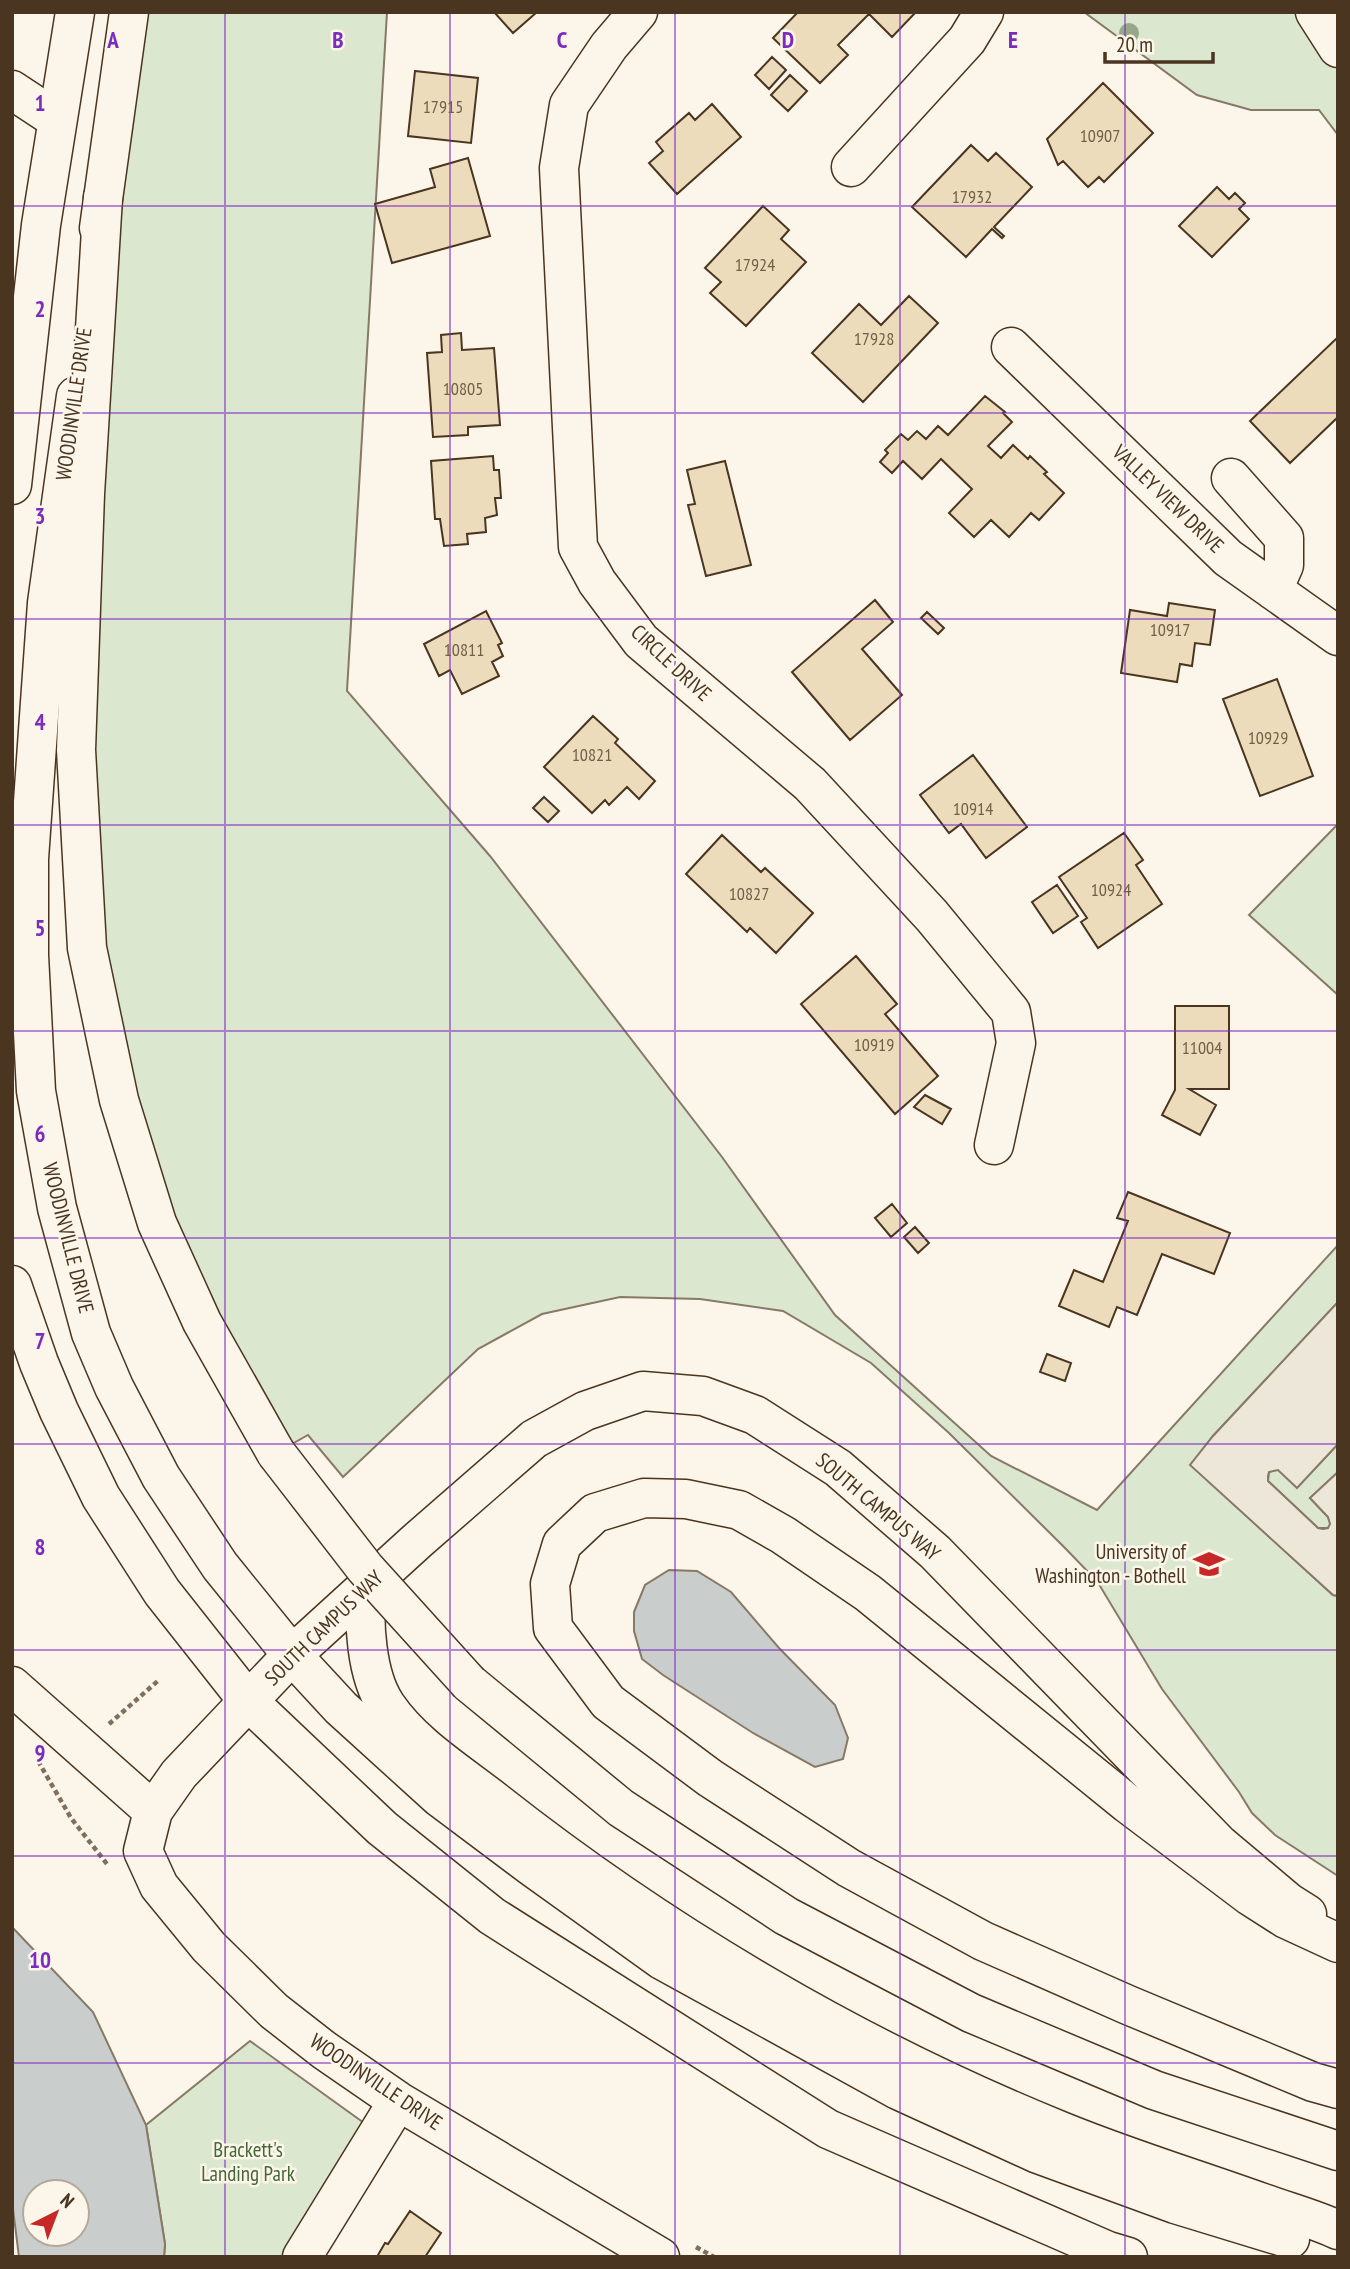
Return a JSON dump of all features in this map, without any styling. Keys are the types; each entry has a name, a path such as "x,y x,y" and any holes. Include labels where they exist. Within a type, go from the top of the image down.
{"main road":[{"path":"12,485 41,225 75,12"},
{"name":"WOODINVILLE DRIVE","path":"130,12 47,603 29,859 29,955 36,1091 57,1208 92,1333 114,1387 161,1477 220,1566 292,1655 341,1708 439,1797 531,1867 663,1960 898,2090 1038,2154 1175,2204 1338,2253"},
{"name":"CIRCLE DRIVE","path":"638,12 609,46 569,105 559,168 578,547 597,582 641,641 810,784 932,916 1011,1012 1016,1043 994,1145"},
{"path":"850,167 967,40 984,12"},
{"path":"1315,12 1338,48"},
{"path":"12,90 56,119"},
{"path":"103,197 85,494 76,750 87,948 119,1100 157,1223 202,1322 276,1453 365,1568 469,1683 621,1808 786,1916 971,2013 1154,2090 1338,2151"},
{"name":"VALLEY VIEW DRIVE","path":"1011,347 1228,558 1338,636"},
{"path":"1231,478 1283,538 1284,565 1273,590"},
{"path":"12,1285 59,1411 101,1497 162,1592 248,1702 382,1828 492,1916 828,2129 1108,2251 1128,2257"},
{"name":"SOUTH CAMPUS WAY","path":"143,1851 153,1811 179,1774 292,1655 534,1439 585,1410 643,1391 704,1396 755,1415 838,1468 935,1552 1219,1844 1288,1902 1338,1933"},
{"path":"1338,1943 1286,1919 1250,1896 1128,1804 868,1594 783,1535 739,1510 686,1499 644,1498 595,1513 562,1544 550,1584 553,1628 608,1702 710,1778 849,1868 983,1941 1128,2005 1313,2082 1338,2089"},
{"path":"368,1586 365,1610 373,1679 386,1704 414,1738 546,1842 621,1894 750,1976 971,2093 1063,2132 1338,2231"},
{"path":"12,1686 153,1811"},
{"name":"WOODINVILLE DRIVE","path":"143,1851 159,1886 209,1947 274,2011 342,2064 398,2101 660,2257"},
{"path":"302,2257 398,2101"}],"green space":[{"path":"129,12 387,12 347,691 490,856 722,1157 835,1315 991,1456 1097,1510 1338,1245 1338,1302 1213,1436 1191,1465 1333,1595 1338,1596 1338,1876 1275,1835 1252,1813 1162,1689 1097,1581 1064,1547 949,1433 871,1363 783,1311 700,1299 620,1297 542,1314 478,1349 343,1477 308,1435 276,1453 202,1322 87,948 85,494"},
{"path":"1084,12 1338,12 1338,135 1319,110 1251,110 1197,95"},
{"path":"1338,824 1338,995 1249,915"},
{"path":"1338,1444 1338,1472 1310,1498 1331,1524 1328,1528 1318,1528 1268,1481 1269,1472 1278,1469 1297,1487"},
{"name":"Brackett's Landing Park","path":"250,2041 378,2133 302,2257 164,2257 165,2244 146,2125"}],"shaded area":[{"path":"1338,1302 1338,1444 1297,1488 1278,1470 1269,1472 1268,1481 1318,1528 1323,1529 1330,1524 1328,1517 1310,1498 1338,1472 1338,1596 1333,1595 1190,1465 1213,1436"},
{"path":"669,1570 697,1571 731,1592 779,1648 835,1705 848,1738 843,1759 815,1767 753,1733 642,1659 634,1631 634,1612 645,1585"},
{"path":"12,1927 93,2012 146,2125 165,2244 164,2257 19,2257 12,2201"}],"building":[{"path":"494,12 537,12 513,33"},
{"path":"798,12 916,12 892,37 869,14 838,45 848,55 820,83 773,38"},
{"path":"772,57 786,70 769,89 755,75"},
{"path":"415,71 478,78 471,143 408,136"},
{"path":"790,75 807,91 788,111 771,95"},
{"path":"1103,83 1153,133 1104,182 1099,177 1088,187 1063,161 1058,165 1047,139"},
{"path":"712,104 741,137 677,194 649,163 663,151 656,142 689,113 695,120"},
{"path":"971,145 988,161 996,153 1032,187 994,227 1004,236 1002,238 992,229 966,257 912,207"},
{"path":"468,158 490,236 392,263 375,204 435,187 430,169"},
{"path":"1217,187 1229,199 1235,193 1245,203 1239,209 1249,219 1212,257 1179,226"},
{"path":"763,206 789,230 781,239 806,262 746,326 710,293 721,282 705,268"},
{"path":"909,296 938,323 863,402 812,353 859,304 881,325"},
{"path":"461,333 462,350 494,348 500,425 468,427 468,435 433,437 427,353 442,352 441,335"},
{"path":"1338,337 1338,417 1290,463 1250,421"},
{"path":"985,396 1005,412 1003,413 1012,422 988,446 1001,458 1013,445 1047,472 1044,474 1064,493 1039,520 1031,513 1009,537 991,520 974,537 949,513 972,489 941,459 922,479 903,461 892,473 880,462 888,453 885,450 901,434 908,440 917,431 926,439 938,426 948,435"},
{"path":"493,456 494,470 499,470 501,498 495,498 497,515 485,518 486,532 467,534 468,544 444,546 440,519 435,519 431,461"},
{"path":"725,461 751,565 706,576 688,505 695,504 687,470"},
{"path":"875,600 893,622 862,649 902,695 850,740 792,672"},
{"path":"1169,603 1215,610 1210,645 1195,643 1192,666 1180,664 1177,682 1121,673 1130,610 1167,616"},
{"path":"486,611 502,643 498,645 503,656 492,662 499,676 462,694 450,670 439,676 424,644"},
{"path":"927,612 944,628 938,634 921,618"},
{"path":"1277,679 1313,776 1260,796 1223,699"},
{"path":"593,716 618,739 615,743 655,781 639,799 627,787 609,805 605,800 592,813 544,767"},
{"path":"973,755 1027,827 986,858 961,824 949,833 920,795"},
{"path":"544,797 559,811 548,822 533,808"},
{"path":"1124,833 1143,860 1136,865 1162,904 1098,948 1081,922 1087,918 1059,877"},
{"path":"722,835 761,872 765,868 813,913 776,953 750,928 747,932 686,874"},
{"path":"1057,885 1078,916 1053,933 1032,902"},
{"path":"856,956 897,1004 885,1014 938,1076 895,1114 801,1004"},
{"path":"1175,1006 1229,1006 1229,1089 1189,1089 1216,1105 1200,1135 1162,1115 1175,1090"},
{"path":"925,1095 951,1109 942,1124 914,1107"},
{"path":"1128,1192 1230,1233 1214,1274 1162,1254 1137,1315 1117,1307 1109,1327 1059,1306 1074,1270 1103,1282 1128,1221 1117,1218"},
{"path":"892,1204 907,1223 891,1237 875,1218"},
{"path":"915,1227 929,1243 918,1253 904,1237"},
{"path":"1047,1354 1071,1363 1065,1381 1040,1372"},
{"path":"410,2211 441,2233 425,2257 379,2257 385,2243 388,2244"}],"place":[{"name":"University of Washington - Bothell","path":"1209,1564"}]}
